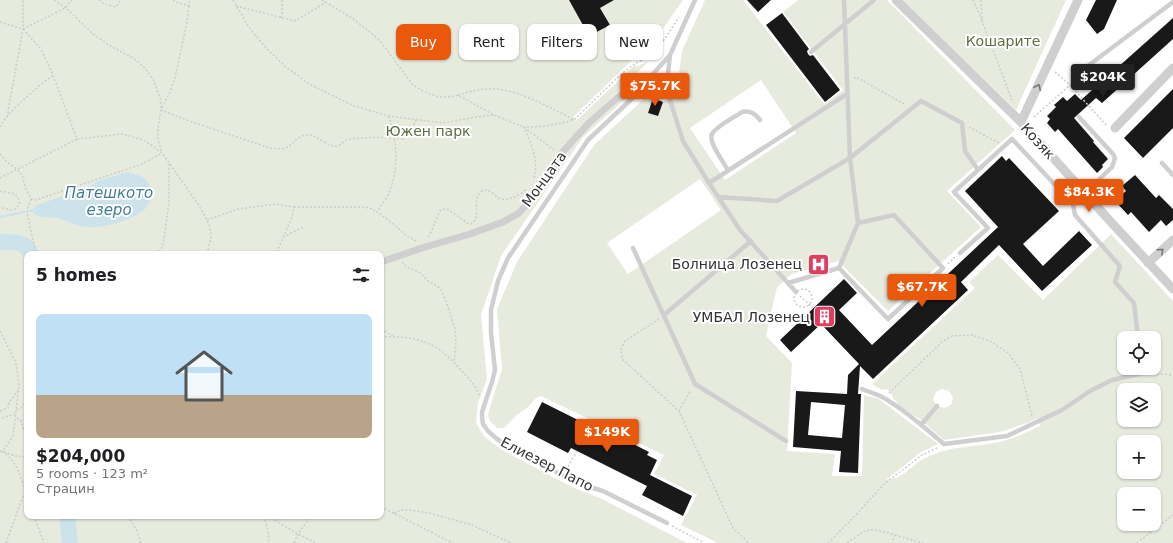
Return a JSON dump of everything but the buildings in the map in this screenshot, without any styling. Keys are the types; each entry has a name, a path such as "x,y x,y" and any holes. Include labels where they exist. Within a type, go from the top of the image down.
{"street":[{"name":"Козяк","path":"896,0 1021,122 1173,289"},
{"path":"1021,122 1078,0"},
{"path":"1112,128 1173,68"},
{"name":"Монцата","path":"384,261 424,244 470,234 512,218 519,213 561,154 589,123 632,87 644,84"},
{"path":"1148,262 1173,240"}],"lane":[{"name":"Елиезер Папо","path":"667,523 603,491 580,484 517,452 497,439 488,431 483,424 482,417 483,408 495,370 490,310 498,281 508,258 588,140 640,92 644,84 670,55 695,0"},
{"path":"839,268 858,223 850,158 844,0"},
{"path":"811,52 874,0"},
{"path":"1081,71 1173,2"},
{"path":"670,55 668,94 683,141 740,230 796,292"},
{"path":"644,84 668,94"},
{"path":"709,183 848,94"},
{"path":"718,197 777,201 850,158 922,101 962,123 965,151 978,170"},
{"path":"728,170 712,142 712,134 716,129 742,112 751,112 760,120"},
{"path":"1079,117 1115,158 1112,167 1085,193"},
{"path":"960,253 988,228 954,192 1012,139 1073,204 1075,215 1120,266 1115,282 1134,303 1137,331"},
{"path":"1162,163 1173,175"},
{"path":"839,268 888,319 943,268 894,215 858,223"},
{"path":"664,316 751,242"},
{"path":"634,248 695,384 786,441"},
{"path":"788,283 839,268"},
{"path":"862,389 884,398 922,425 944,444 1007,436 1062,410 1090,391 1112,380 1127,375"},
{"path":"922,425 937,406"}],"path":[{"path":"7,117 23,29 23,0"},
{"path":"54,0 106,44 133,58 146,69 154,80 158,91 161,110"},
{"path":"23,29 65,8 72,0"},
{"path":"99,0 104,4 116,7 120,0"},
{"path":"173,0 189,6"},
{"path":"162,153 158,140 161,110 175,78 187,22 190,0"},
{"path":"232,0 248,26 267,49 287,68 311,85 354,106 389,116 443,123 494,115"},
{"path":"281,18 282,0"},
{"path":"322,0 352,18 370,32 381,42 406,77 423,91 439,97 449,97 473,90 489,88 502,89 525,97 573,120"},
{"path":"973,0 1013,103"},
{"path":"982,0 982,21"},
{"path":"236,6 295,21 326,2"},
{"path":"458,95 494,115 524,126 535,127 552,125 573,120 626,70 636,63 652,56 681,14"},
{"path":"0,22 23,29 41,49 53,75 77,139"},
{"path":"1048,65 1112,128"},
{"path":"0,128 7,117 53,75"},
{"path":"847,84 856,77 912,109"},
{"path":"1021,122 1034,117 1070,85"},
{"path":"161,110 270,148 284,149 303,135 310,135 332,146 338,146 348,139 369,137 403,139 410,133 416,120"},
{"path":"377,212 391,188 394,173 396,151 395,138 389,116"},
{"path":"962,123 1005,146"},
{"path":"524,126 561,154"},
{"path":"524,126 536,164 535,177 533,181"},
{"path":"0,178 77,139 122,134 144,140 162,153 198,204 210,227 211,237 208,251"},
{"path":"31,199 36,200 142,164 162,153"},
{"path":"0,154 22,175 31,199 27,213 35,251"},
{"path":"159,251 163,246 169,202 170,164"},
{"path":"207,220 238,209 276,204 294,207 361,207 370,208 377,212 410,238 424,244 431,232 440,210 446,208 469,224 472,224 477,218 477,200 479,194 483,191 489,191 500,198 506,199 519,194 531,186 532,196"},
{"path":"0,191 17,196 19,204 15,209 10,210 0,207"},
{"path":"277,251 292,216 294,207"},
{"path":"283,237 303,227"},
{"path":"943,268 960,253"},
{"path":"397,256 407,267 419,272 428,282 437,286 441,290 455,330 456,343 454,363"},
{"path":"798,306 804,308 810,305 812,299 810,291"},
{"path":"804,299 813,308"},
{"path":"664,316 625,341 620,349 622,359 679,411 733,528 749,543"},
{"path":"0,331 16,363 19,389 13,436 0,454"},
{"path":"384,331 394,337"},
{"path":"884,398 942,342 952,336 972,335 990,341 1008,353 1020,369 1034,424"},
{"path":"384,337 420,340 443,352 475,387 482,400 483,408"},
{"path":"1161,373 1173,375"},
{"path":"679,411 695,384"},
{"path":"0,411 8,408 9,402 19,389"},
{"path":"17,410 24,405"},
{"path":"2,418 16,413"},
{"path":"16,418 24,422"},
{"path":"20,420 24,430"},
{"path":"828,543 884,484 922,455 944,444"},
{"path":"0,451 24,456"},
{"path":"3,451 13,461 24,483"},
{"path":"563,475 577,451"},
{"path":"6,543 24,494"},
{"path":"384,508 453,543"},
{"path":"394,513 402,510 429,513 472,525 511,543"},
{"path":"1137,543 1173,515"},
{"path":"35,519 44,543"},
{"path":"130,519 137,531 141,543"},
{"path":"265,519 269,543"},
{"path":"273,519 316,543"},
{"path":"294,543 298,534 309,519"},
{"path":"667,523 704,543"},
{"path":"847,543 867,530 876,529 923,543"},
{"path":"892,543 895,535"}],"green space":[{"name":"Южен парк","path":"0,0 569,0 582,24 527,24 527,60 597,60 597,32 605,27 605,60 632,60 573,117 576,121 635,65 637,67 649,61 579,128 581,134 631,90 635,90 583,137 501,256 481,315 487,379 478,403 476,423 484,436 502,450 574,488 600,498 687,543 0,543"},
{"name":"Южен парк","path":"614,0 683,0 663,29 663,24 608,24 600,8"},
{"name":"Болница Лозенец","path":"705,0 743,0 824,104 843,90 783,12 798,0 887,0 1015,130 947,191 981,227 888,311 838,261 792,274 777,287 766,336 792,363 787,451 835,454 832,476 862,476 864,395 879,399 938,444 921,452 886,480 900,476 919,462 937,453 951,449 1000,442 1040,426 1038,418 1000,432 944,440 921,420 901,407 887,389 882,390 872,384 975,288 969,282 998,255 1043,300 1111,234 1173,301 1173,543 718,543 681,525 697,495 654,474 664,455 541,396 536,398 504,428 497,428 489,420 488,414 502,369 497,309 517,262 594,145 647,96 653,98 648,113 657,116 663,102 676,94 682,51","holes":["761,80 796,133 725,180 690,128","700,179 721,210 628,274 607,243","942,389 949,391 953,398 951,405 944,408 937,406 933,399 936,392"]},
{"name":"Кошарите","path":"901,0 1066,0 1016,110"}],"water":[{"name":"Патешкото езеро","path":"127,172 143,177 151,188 151,199 145,209 128,219 99,227 88,227 75,225 58,218 42,217 34,214 33,210 37,205 80,192 98,181"}],"waterway":[{"path":"0,217 24,212"},
{"path":"0,242 14,242 22,244 30,251"},
{"path":"67,519 70,543"}],"place":[{"name":"Болница Лозенец","path":"818,264"},
{"name":"УМБАЛ Лозенец","path":"825,317"}]}
